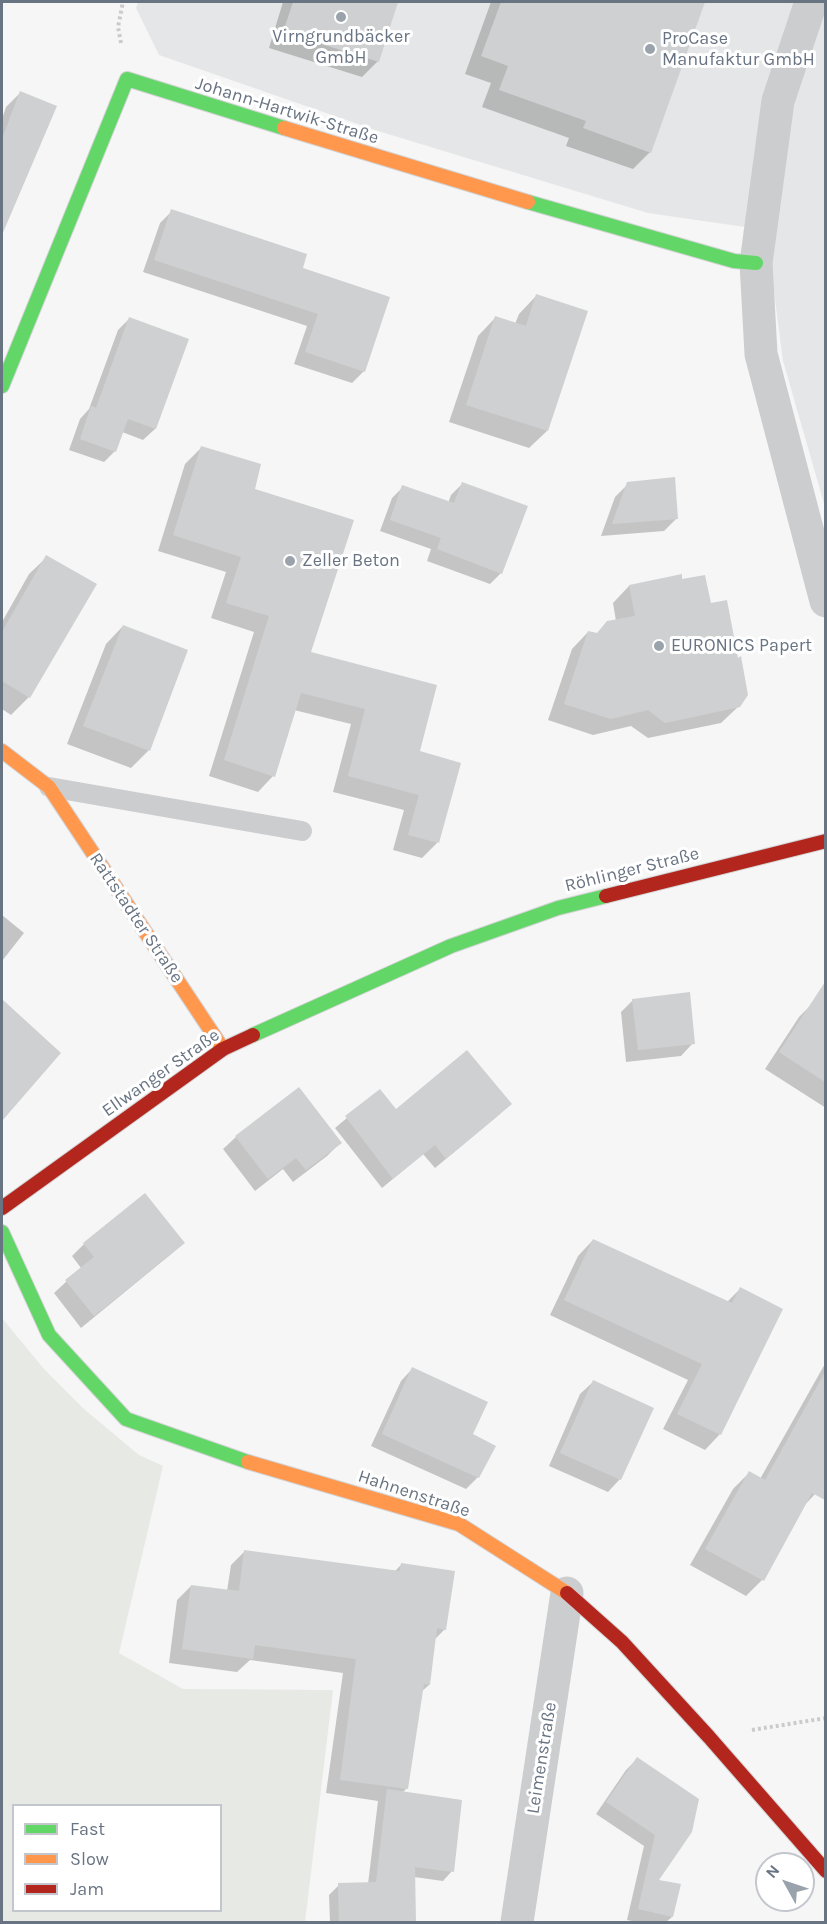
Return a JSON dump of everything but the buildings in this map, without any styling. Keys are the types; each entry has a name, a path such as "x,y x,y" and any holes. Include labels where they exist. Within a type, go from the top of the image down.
{"street":[{"path":"811,2 778,101 756,263 761,354 825,601"},
{"name":"Johann-Hartwik-Straße","path":"2,386 127,79 361,153 630,232 734,261 756,263"},
{"name":"Rattstadter Straße","path":"2,752 48,788 223,1049"},
{"name":"Röhlinger Straße","path":"451,946 558,908 825,841"},
{"name":"Ellwanger Straße","path":"2,1208 223,1049 451,946"},
{"name":"Hahnenstraße","path":"2,1232 49,1335 126,1419 246,1461 459,1524 567,1593 622,1642 710,1737 825,1871"},
{"name":"Leimenstraße","path":"517,1923 567,1593"}],"lane":[{"name":"Rattstadter Straße","path":"48,788 302,831"}],"path":[{"path":"710,1737 825,1718"}],"shaded area":[{"path":"138,2 825,2 825,507 783,361 766,230 648,213 378,131 159,55 136,8"},
{"path":"2,1318 44,1369 84,1409 139,1455 163,1466 119,1653 183,1689 333,1690 305,1922 2,1922"}],"traffic: fast":[{"path":"2,386 127,79 284,128"},
{"path":"528,202 734,261 756,263"},
{"path":"253,1035 451,946 558,908 606,896"},
{"path":"2,1232 49,1335 126,1419 248,1462"}],"traffic: slow":[{"path":"284,128 528,202"},
{"path":"2,751 49,787 223,1049"},
{"path":"248,1462 459,1524 567,1593"}],"traffic: jam":[{"path":"606,896 826,841"},
{"path":"2,1208 223,1049 253,1035"},
{"path":"567,1593 622,1642 826,1871"}],"place":[{"name":"Virngrundbäcker GmbH","path":"341,17"},
{"name":"ProCase Manufaktur GmbH","path":"650,49"},
{"name":"Zeller Beton","path":"290,561"},
{"name":"EURONICS Papert","path":"659,646"}]}
